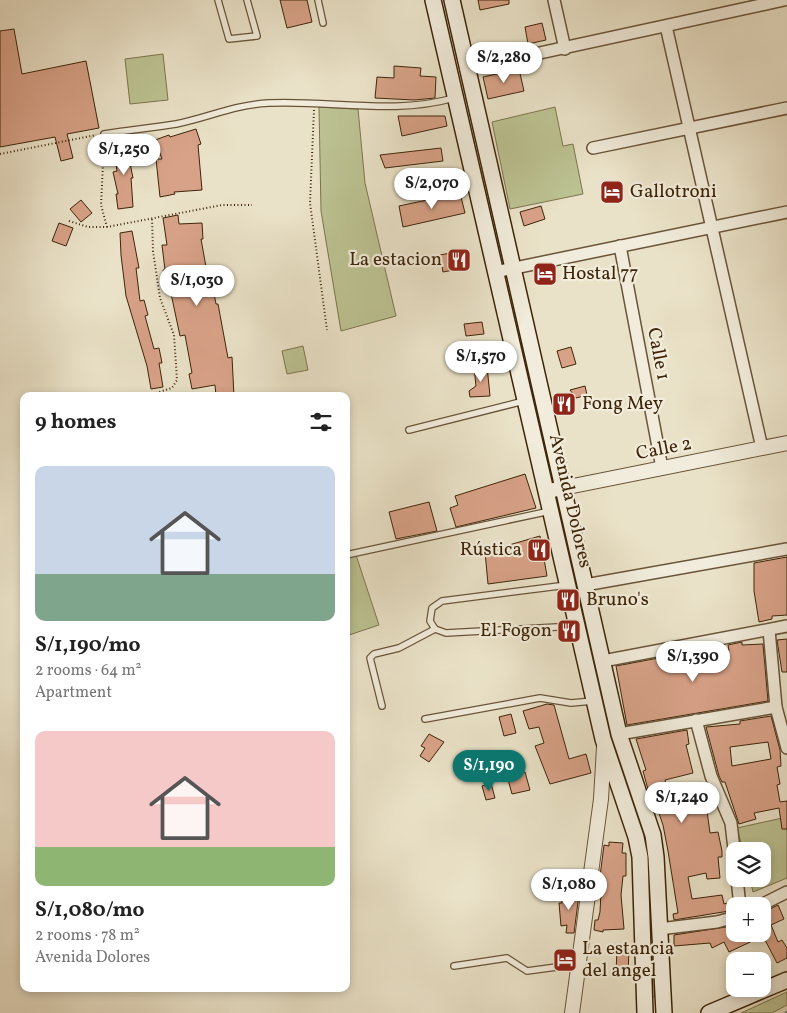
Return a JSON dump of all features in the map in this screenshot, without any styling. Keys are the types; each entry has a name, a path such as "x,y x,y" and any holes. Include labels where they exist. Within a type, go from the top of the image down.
{"main road":[{"name":"Avenida Dolores","path":"433,0 454,98 548,491 603,739 636,838 640,857 645,1013"},
{"name":"Avenida Dolores","path":"452,0 466,69 619,734 653,835 656,857 664,1013"},
{"path":"709,1013 787,980"}],"street":[{"path":"554,0 565,49"},
{"path":"466,69 784,0"},
{"path":"666,26 710,228 762,448"},
{"path":"592,148 787,108"},
{"path":"495,272 787,212"},
{"name":"Calle 1","path":"620,246 662,468"},
{"name":"Calle 2","path":"548,491 787,443"},
{"path":"585,585 787,549"},
{"path":"603,661 787,626"},
{"path":"769,630 776,707 787,748"},
{"path":"619,734 776,707"},
{"path":"696,720 711,776 731,823 733,842"},
{"path":"572,1013 601,799 603,739"},
{"path":"771,900 787,892"},
{"path":"659,928 726,920"}],"lane":[{"path":"218,0 229,39 257,36 247,0"},
{"path":"318,0 323,23"},
{"path":"104,134 176,124 237,106 313,103 370,106 434,104 454,98"},
{"path":"409,430 526,400"},
{"path":"350,554 552,510"},
{"path":"569,584 442,600 432,608 430,621 435,629 446,633 578,626"},
{"path":"382,706 370,658 374,654 399,648 435,629"},
{"path":"425,719 540,698 571,702 595,701"},
{"path":"454,966 507,958 527,971 579,964"}],"path":[{"path":"313,103 310,204 327,330"},
{"path":"0,154 104,134 101,205 107,227"},
{"path":"69,221 88,228 107,227 222,205 252,205"},
{"path":"152,218 153,251 160,298 174,335 177,380 172,388 159,392"}],"green space":[{"path":"163,54 168,100 130,104 125,59"},
{"path":"319,107 358,109 365,183 396,316 341,331 321,211"},
{"path":"555,107 563,146 573,144 583,194 510,209 492,122"},
{"path":"303,346 308,370 287,374 282,351"},
{"path":"561,497 648,836 658,995 654,997 650,996 645,857 608,737 556,498"},
{"path":"356,555 379,625 350,635 350,557"},
{"path":"787,817 787,878 771,885 771,842 741,842 737,828"},
{"path":"752,887 765,887 753,892"},
{"path":"787,992 787,1005 772,1013 741,1013"}],"building":[{"path":"280,0 307,0 312,22 287,28"},
{"path":"478,0 509,0 509,4 480,10"},
{"path":"542,23 546,40 528,44 525,27"},
{"path":"14,29 22,74 86,61 99,128 67,134 73,158 61,161 55,137 0,147 0,31"},
{"path":"394,66 421,68 420,76 436,77 435,98 414,100 375,98 377,77 394,78"},
{"path":"519,69 524,91 488,99 483,77"},
{"path":"398,116 445,116 447,126 402,136"},
{"path":"196,129 201,144 198,145 202,190 174,192 175,194 160,197 156,159 162,159 155,140"},
{"path":"130,143 132,157 129,158 133,178 131,178 133,207 118,209 116,194 118,194 113,172 117,171 113,145"},
{"path":"441,148 443,161 385,168 380,155"},
{"path":"460,193 465,213 403,227 399,206"},
{"path":"81,200 92,213 81,222 70,209"},
{"path":"541,206 545,219 524,226 520,212"},
{"path":"178,215 179,224 202,223 203,239 201,239 208,278 211,277 216,304 218,304 228,358 232,357 234,392 216,392 215,385 192,389 189,374 192,373 185,335 180,336 169,284 166,284 163,270 165,270 162,245 167,245 163,218"},
{"path":"59,223 73,228 66,246 52,241"},
{"path":"132,231 139,268 136,268 140,301 144,300 148,315 145,316 154,349 159,348 162,363 159,363 163,387 151,389 147,366 126,296 121,255 120,233"},
{"path":"466,250 469,267 443,272 440,255"},
{"path":"482,322 484,334 466,336 464,324"},
{"path":"571,347 576,364 562,368 557,351"},
{"path":"487,366 490,396 470,397 469,391 476,386 474,367"},
{"path":"585,386 587,395 576,398 570,390"},
{"path":"525,474 536,508 456,527 450,508 458,505 455,496"},
{"path":"429,502 437,531 396,539 389,512"},
{"path":"540,536 547,576 488,584 485,552"},
{"path":"787,557 787,615 772,616 772,619 759,622 754,591 754,563"},
{"path":"787,639 787,672 782,672 777,640"},
{"path":"742,642 742,645 763,644 768,701 627,725 616,666 687,653 692,656 729,651 728,645"},
{"path":"547,704 554,705 569,759 586,754 591,773 550,784 535,746 544,743 539,727 529,729 523,711"},
{"path":"511,714 516,733 504,736 499,717"},
{"path":"771,716 780,750 781,766 777,767 780,784 777,785 780,802 787,801 787,829 782,829 779,808 754,813 756,819 739,824 725,782 722,782 719,776 706,727 740,724 740,721","holes":["768,742 771,759 732,766 730,747"]},
{"path":"687,730 689,744 686,745 693,773 665,780 670,800 672,804 676,803 679,814 707,811 710,833 718,832 722,851 722,857 718,857 720,878 707,879 706,873 688,877 692,899 722,895 724,904 726,903 726,911 674,920 673,914 678,913 663,825 655,802 652,803 643,771 646,770 636,739"},
{"path":"429,734 444,742 429,762 420,756 425,748 421,746"},
{"path":"525,772 530,790 512,794 507,776"},
{"path":"491,783 495,798 486,800 482,786"},
{"path":"609,842 623,843 622,853 626,853 626,876 623,876 621,895 624,929 603,930 603,932 594,930 595,920 598,920 600,912 601,892 598,892 604,845 609,846"},
{"path":"562,894 579,894 574,933 566,933 567,925 561,926 559,903 562,903"},
{"path":"778,905 784,919 771,925 771,908"},
{"path":"771,925 778,942 782,940 787,948 787,958 777,963 766,942 771,942"},
{"path":"726,927 726,942 750,942 729,952 724,942 712,948 710,943 674,946 674,935"},
{"path":"617,949 629,950 628,974 616,973"}],"place":[{"name":"Gallotroni","path":"612,192"},
{"name":"La estacion","path":"459,260"},
{"name":"Hostal 77","path":"545,274"},
{"name":"Fong Mey","path":"564,404"},
{"name":"Rústica","path":"539,550"},
{"name":"Bruno's","path":"568,600"},
{"name":"El Fogon","path":"569,631"},
{"name":"La estancia del angel","path":"565,960"}]}
